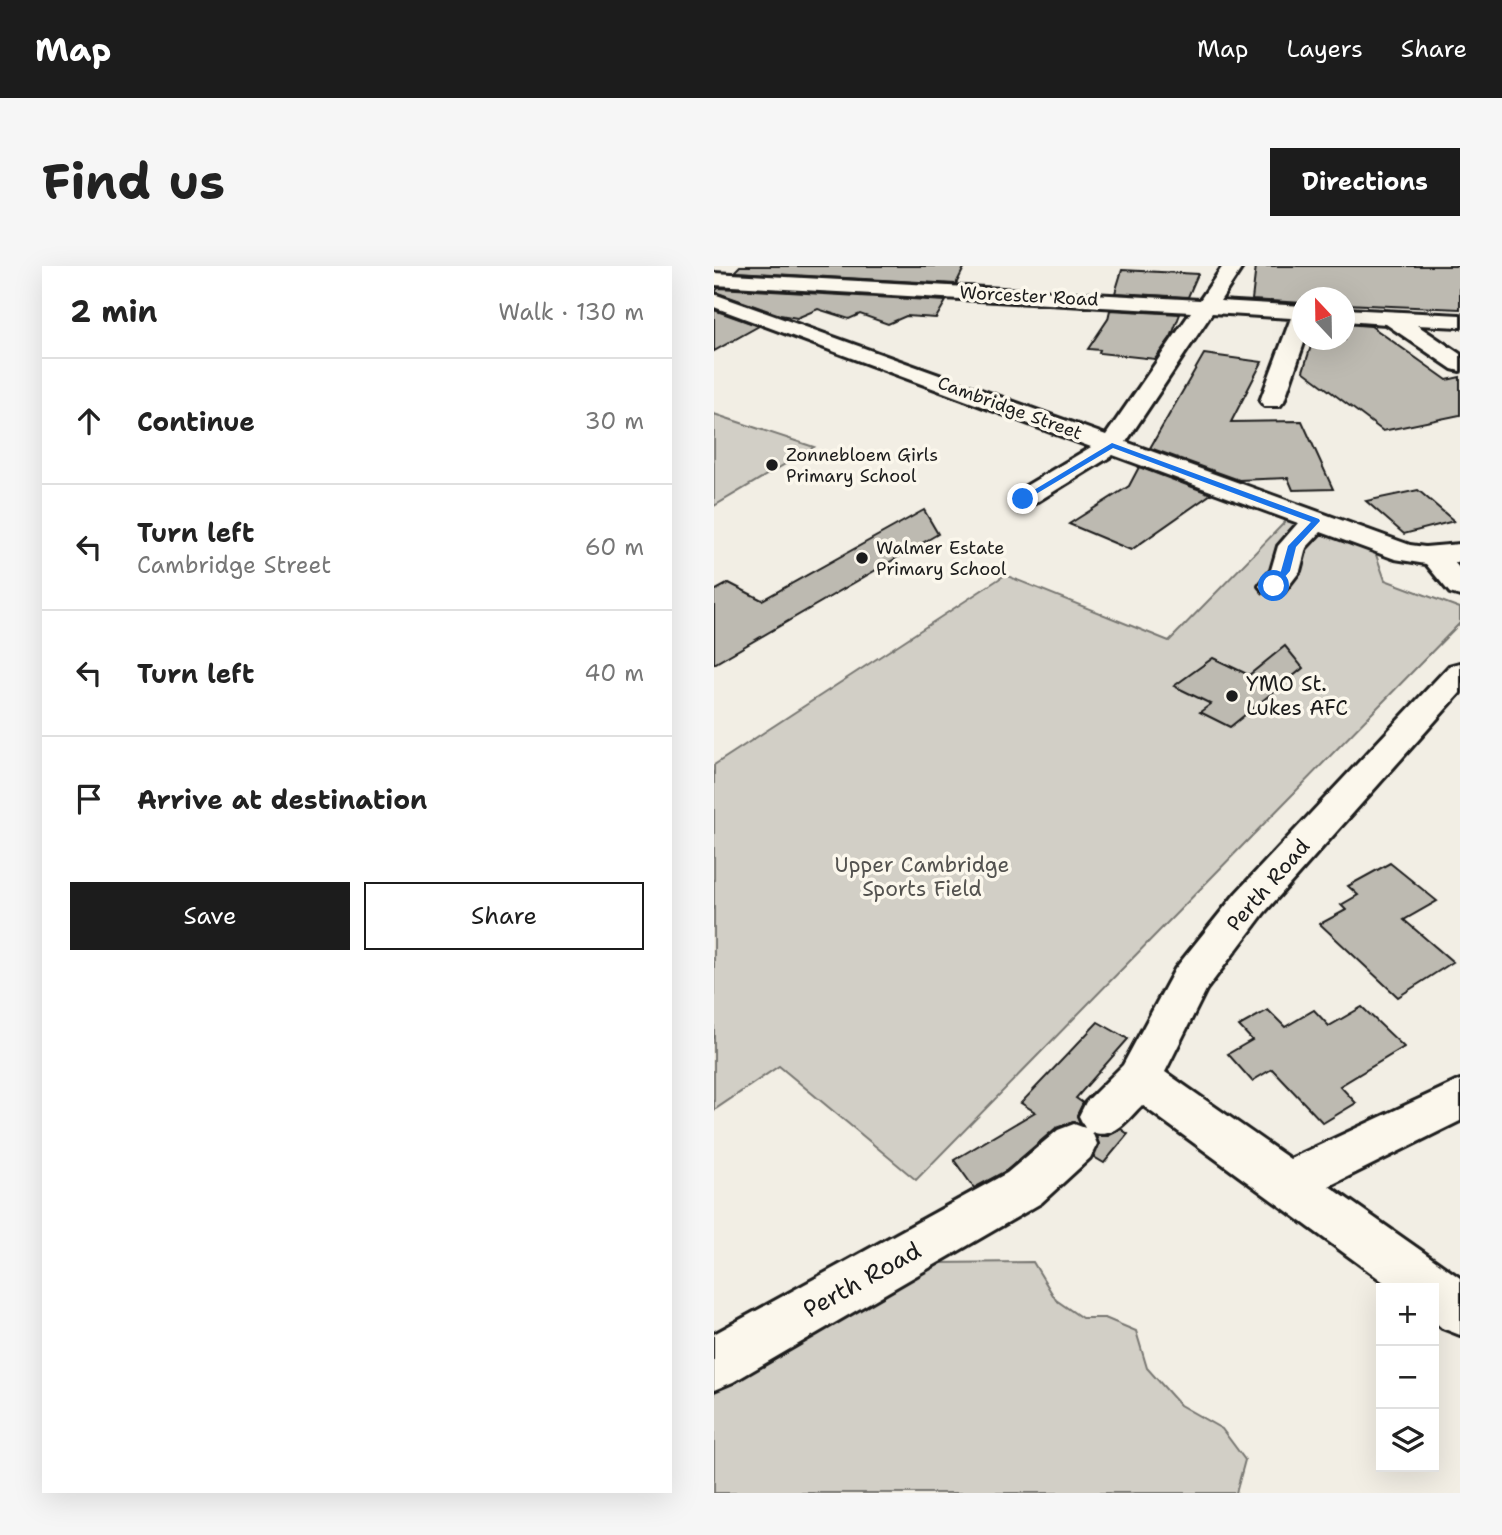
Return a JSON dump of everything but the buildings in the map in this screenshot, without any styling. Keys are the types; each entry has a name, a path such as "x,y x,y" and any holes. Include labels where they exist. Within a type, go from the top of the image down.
{"street":[{"path":"1023,499 1112,445 1233,266"},
{"name":"Worcester Road","path":"714,279 1292,313"},
{"name":"Cambridge Street","path":"714,300 1405,553 1440,555"},
{"path":"1355,315 1460,321"},
{"path":"1391,317 1460,364"},
{"path":"1272,401 1292,345"},
{"path":"1274,586 1285,571 1292,546 1316,521"},
{"path":"1440,555 1460,587"},
{"name":"Perth Road","path":"714,1363 1024,1188 1088,1130 1139,1078 1190,980 1250,903 1460,673"},
{"path":"1139,1078 1425,1283"},
{"path":"1289,1184 1460,1099"},
{"path":"1439,1294 1460,1310"}],"green space":[{"path":"714,414 814,447 714,506"},
{"name":"Upper Cambridge Sports Field","path":"1287,520 1375,552 1385,580 1460,608 1460,623 916,1180 779,1066 714,1110 714,765 1005,575 1169,641"},
{"path":"1033,1262 1056,1300 1082,1318 1105,1318 1136,1331 1147,1368 1180,1405 1222,1429 1245,1460 1236,1493 714,1493 714,1388 935,1263"}],"place":[{"name":"Zonnebloem Girls Primary School","path":"772,465"},
{"name":"Walmer Estate Primary School","path":"862,558"},
{"name":"YMO St. Lukes AFC","path":"1232,696"}],"route":[{"path":"1023,499 1112,445 1316,521 1292,546 1285,571 1274,586"}]}
